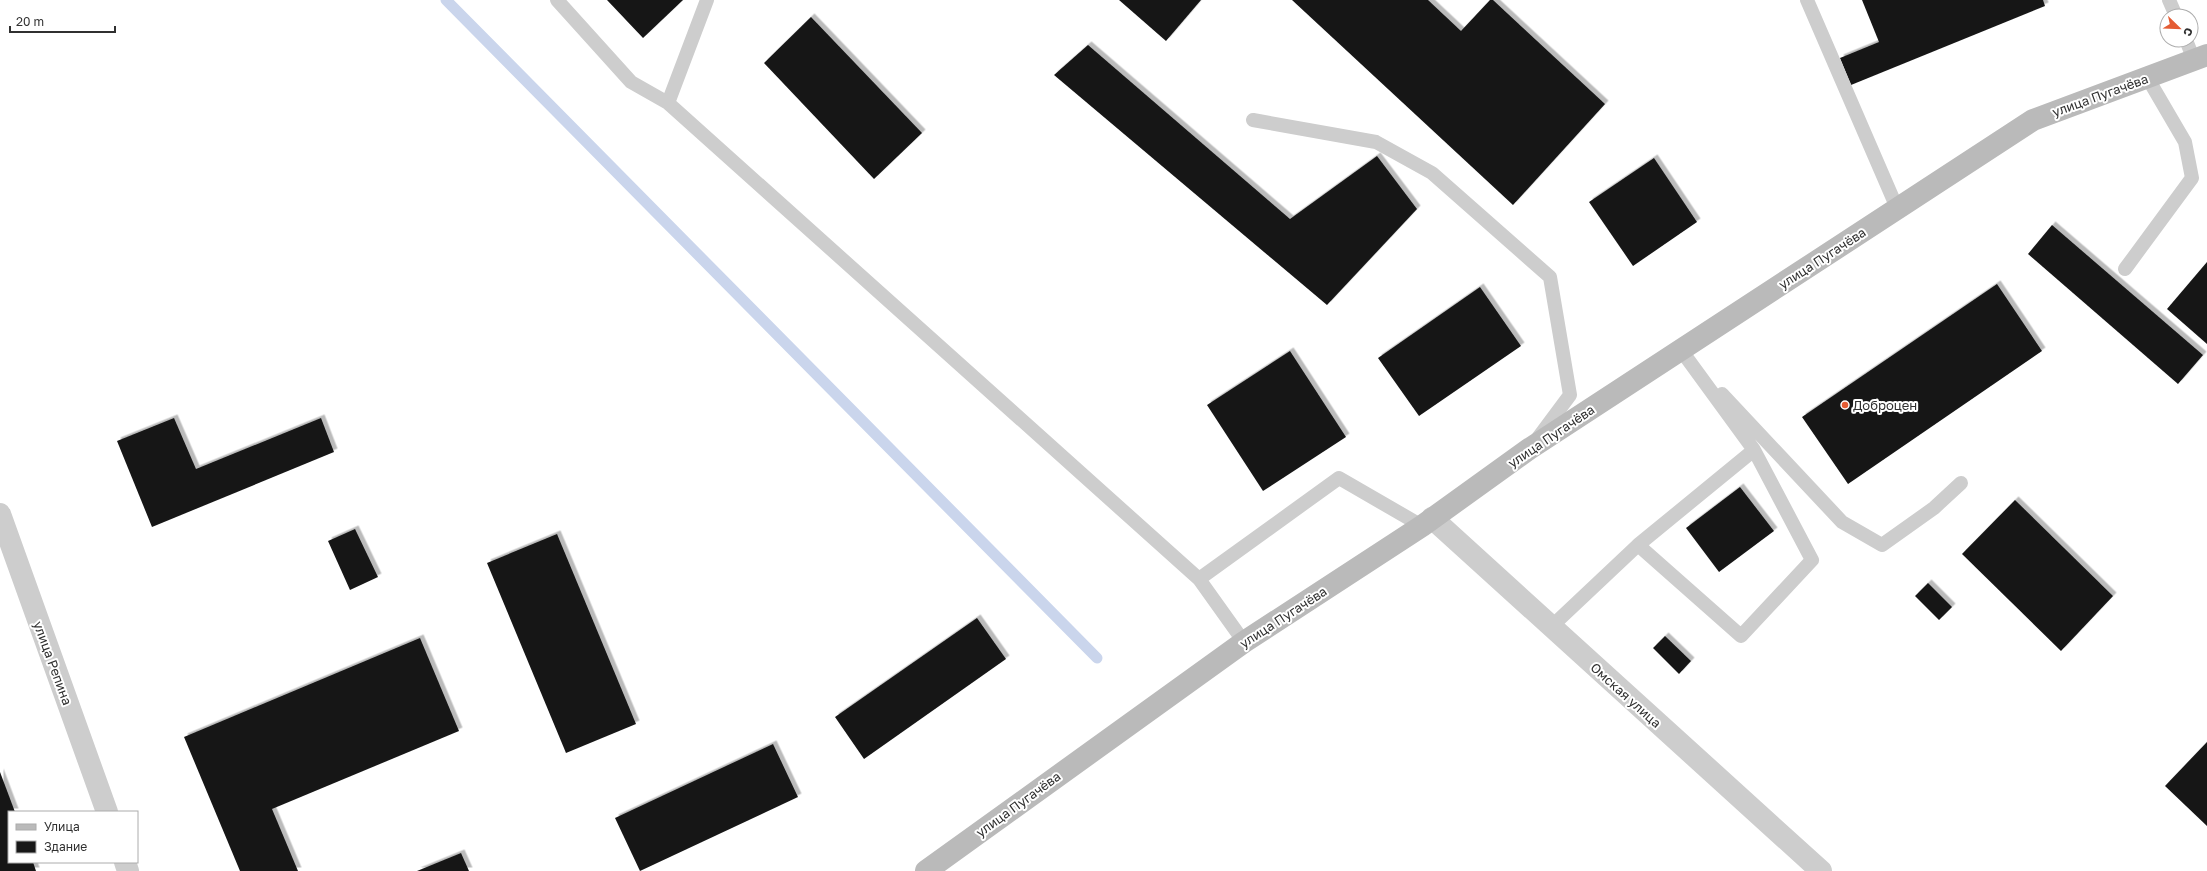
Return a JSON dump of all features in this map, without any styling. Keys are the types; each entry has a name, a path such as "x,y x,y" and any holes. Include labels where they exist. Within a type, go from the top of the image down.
{"main road":[{"name":"улица Пугачёва","path":"926,871 1244,642 1427,522 1529,449 2033,120 2201,58"}],"street":[{"name":"улица Репина","path":"0,514 107,811"},
{"name":"Омская улица","path":"1427,522 1551,627 1821,871"}],"lane":[{"path":"557,0 631,82 668,104 1199,579 1244,642"},
{"path":"668,104 707,0"},
{"path":"1807,0 1897,208"},
{"path":"2193,48 2201,58"},
{"path":"2125,269 2192,178 2185,142 2147,78"},
{"path":"1253,120 1376,142 1432,173 1550,277 1570,395 1529,449"},
{"path":"1638,545 1741,636 1812,560 1754,450 1681,350"},
{"path":"1681,350 1842,522 1882,544 1934,508 1961,483"},
{"path":"1551,627 1638,545 1754,450"},
{"path":"1199,579 1339,478 1427,522"}],"building":[{"path":"607,0 683,0 643,38"},
{"path":"1119,0 1201,0 1166,41"},
{"path":"1292,0 1428,0 1461,31 1490,0 1493,0 1605,104 1513,205"},
{"path":"1862,0 2043,0 2045,6 1851,85 1840,58 1879,42"},
{"path":"811,17 922,133 874,179 764,63"},
{"path":"1088,45 1290,219 1377,156 1417,209 1327,305 1054,75"},
{"path":"1654,158 1697,222 1633,266 1589,202"},
{"path":"2052,225 2203,355 2178,384 2028,254"},
{"path":"2207,262 2207,344 2167,309"},
{"path":"1997,284 2042,351 1848,484 1802,417"},
{"path":"1480,287 1521,346 1419,416 1378,358"},
{"path":"1290,351 1346,437 1263,491 1207,405"},
{"path":"174,418 196,469 321,418 334,452 152,527 117,441"},
{"path":"1740,487 1774,531 1719,572 1686,528"},
{"path":"2015,500 2113,596 2061,651 1962,554"},
{"path":"355,529 378,577 350,590 328,541"},
{"path":"557,534 636,724 566,753 487,563"},
{"path":"1928,583 1952,607 1939,620 1915,596"},
{"path":"977,618 1006,659 864,759 835,717"},
{"path":"1665,636 1691,661 1679,674 1653,648"},
{"path":"420,638 459,731 272,809 298,871 240,871 184,737"},
{"path":"2207,742 2207,826 2165,786"},
{"path":"773,744 798,797 640,871 615,818"},
{"path":"0,772 15,811 8,811 8,863 33,863 36,871 0,871"},
{"path":"461,853 469,871 417,871"}],"waterway":[{"path":"446,0 1097,658"}],"place":[{"name":"Доброцен","path":"1845,405"}]}
